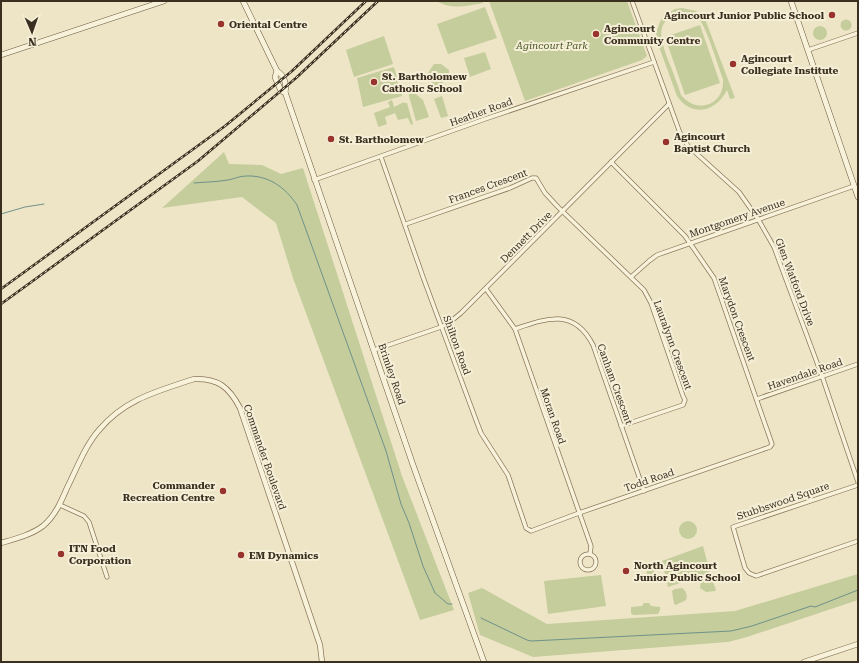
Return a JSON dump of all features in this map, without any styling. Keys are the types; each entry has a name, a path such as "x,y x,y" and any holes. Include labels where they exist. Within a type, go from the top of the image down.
{"main road":[{"path":"1,55 164,1"},
{"name":"Brimley Road","path":"241,1 265,44 277,71 282,74 286,86 285,92 314,180 413,465 484,662"},
{"path":"791,1 858,197"}],"street":[{"name":"Glen Watford Drive","path":"632,1 680,133 688,146 739,192 758,219 774,247 822,376 858,483"},
{"path":"808,50 858,33"},
{"name":"Heather Road","path":"314,180 485,119 654,62"},
{"name":"Dennett Drive","path":"374,350 441,327 461,313 669,104"},
{"name":"Shilton Road","path":"382,157 423,277 481,433 508,475 526,528 531,532"},
{"name":"Marydon Crescent","path":"610,162 648,198 691,243 714,278 772,444"},
{"name":"Frances Crescent","path":"406,224 510,188 532,178 538,180 545,193 563,211"},
{"name":"Montgomery Avenue","path":"631,277 657,256 854,186"},
{"name":"Lauralynn Crescent","path":"563,211 644,290 651,303 685,400 683,405 621,426"},
{"name":"Moran Road","path":"486,289 515,329 591,546 590,554"},
{"name":"Canham Crescent","path":"515,329 550,318 564,320 580,328 589,337 644,491"},
{"name":"Havendale Road","path":"757,399 858,364"},
{"name":"Commander Boulevard","path":"1,543 28,534 41,527 54,515 84,453 98,431 115,414 133,401 194,379 211,380 224,386 233,395 240,408 318,638 322,662"},
{"name":"Todd Road","path":"531,532 579,513 770,447 772,444"},
{"name":"Stubbswood Square","path":"858,483 740,524 733,527 733,530 745,568 749,573 756,576 858,541"},
{"path":"60,505 84,516 89,522 107,577"},
{"name":"Moran Road","path":"590,554 594,556 596,563 595,567 588,570 581,566 580,560 583,556 590,554"},
{"path":"804,662 858,644"}],"green space":[{"path":"436,1 482,1 483,3 465,6 447,6"},
{"name":"Agincourt Park","path":"489,1 627,1 647,56 642,60 525,101"},
{"path":"485,7 497,38 448,54 437,24"},
{"path":"682,8 696,11 705,19 735,98 730,99 727,90 717,103 704,110 697,110 683,103 677,96 658,44 656,33 663,16 675,9","holes":["681,12 690,13 701,22 705,29 723,79 720,95 715,101 702,106 695,105 687,101 681,95 663,45 661,32 666,20"]},
{"path":"844,20 848,20 850,21 850,29 844,30 841,27 841,23"},
{"path":"700,25 720,83 685,95 665,37"},
{"path":"817,26 823,26 827,30 827,36 823,40 817,40 813,36 813,30"},
{"path":"384,36 393,64 354,77 346,50"},
{"path":"485,52 491,69 470,77 464,58"},
{"path":"434,64 441,64 449,70 449,78 440,85 434,86 428,73"},
{"path":"394,67 402,96 363,107 357,78"},
{"path":"410,89 423,100 429,117 416,121 409,96"},
{"path":"442,96 448,116 441,118 434,99"},
{"path":"392,100 394,107 404,102 407,103 413,124 411,125 408,118 398,120 395,113 385,117 387,124 378,126 374,113 390,107 388,102"},
{"path":"224,152 229,164 262,165 281,174 303,168 402,476 454,610 420,620 293,278 276,223 242,197 162,208"},
{"path":"688,521 694,524 697,530 694,536 688,539 682,536 679,530 682,524"},
{"path":"703,546 710,573 668,587 662,561"},
{"path":"647,569 654,570 654,580 646,580"},
{"path":"858,574 858,600 728,642 533,657 480,635 468,593 482,588 547,624 735,611"},
{"path":"601,575 606,606 548,614 544,581"},
{"path":"706,579 713,582 715,591 706,592 700,588 701,581"},
{"path":"682,588 685,590 687,596 686,600 676,605 674,604 672,591"},
{"path":"644,603 649,603 651,606 660,607 658,614 633,615 631,613 631,607 642,606"}],"waterway":[{"path":"194,183 224,181 243,176 254,176 275,183 287,193 297,205 386,451 401,504 423,566 435,593 448,604 452,604"},
{"path":"1,214 25,207 44,204"},
{"path":"481,618 531,641 731,631 752,626 811,606 815,607 858,590"}],"railway":[{"path":"1,289 225,126 292,71 366,1"},
{"path":"1,304 198,161 296,78 378,1"}],"place":[{"name":"Agincourt Junior Public School","path":"832,15"},
{"name":"Oriental Centre","path":"221,24"},
{"name":"Agincourt Community Centre","path":"596,34"},
{"name":"Agincourt Collegiate Institute","path":"733,64"},
{"name":"St. Bartholomew Catholic School","path":"374,82"},
{"name":"St. Bartholomew","path":"331,139"},
{"name":"Agincourt Baptist Church","path":"666,142"},
{"name":"Commander Recreation Centre","path":"223,491"},
{"name":"ITN Food Corporation","path":"61,554"},
{"name":"EM Dynamics","path":"241,555"},
{"name":"North Agincourt Junior Public School","path":"626,571"}]}
